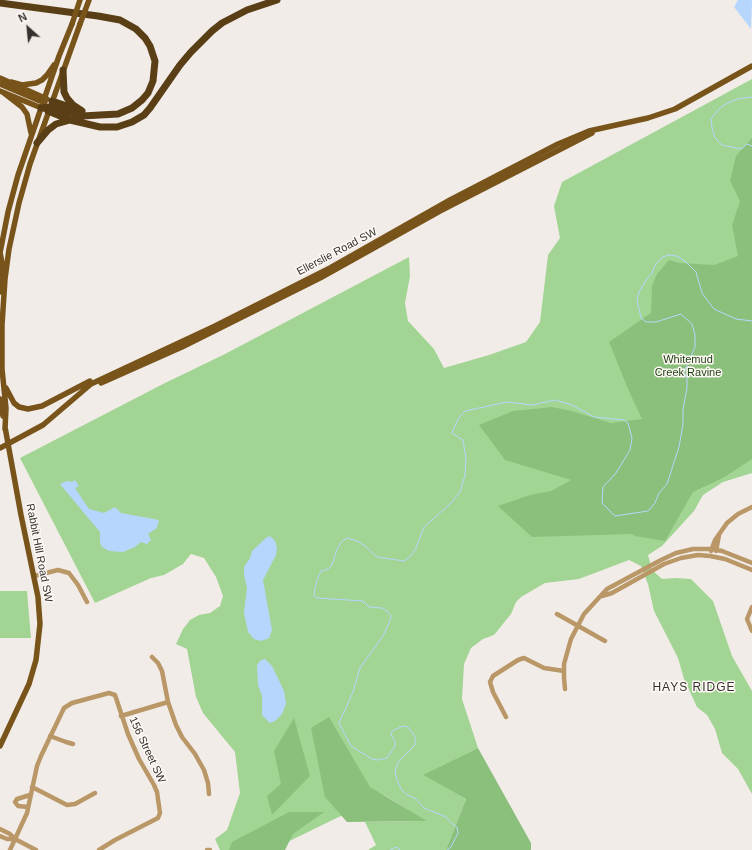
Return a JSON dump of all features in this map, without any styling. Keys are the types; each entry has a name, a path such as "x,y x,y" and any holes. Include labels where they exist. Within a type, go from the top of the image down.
{"highway":[{"path":"46,104 70,120 93,126 108,128 132,122 144,115 180,65 212,31 222,23 247,10 277,0"},
{"path":"0,3 109,18 136,29 145,38 153,54 155,68 153,81 148,93 137,105 124,112 108,115 82,116 46,104"},
{"path":"63,70 64,92 73,106 82,111"},
{"path":"46,104 82,111 96,116"},
{"path":"37,143 48,130 56,124 70,120"}],"main road":[{"path":"46,104 59,56 80,0"},
{"path":"0,292 2,263 0,253 13,193 32,135 63,70 88,0"},
{"path":"0,78 22,85 28,85 42,80 59,56"},
{"name":"Ellerslie Road SW","path":"0,448 43,425 90,384 208,329 330,268 450,200 558,144 582,133 648,118 675,109 752,66"},
{"path":"11,82 46,104"},
{"path":"0,84 46,104"},
{"path":"2,92 46,104"},
{"path":"2,92 22,107 27,114 32,135"},
{"name":"Rabbit Hill Road SW","path":"5,429 6,408 3,382 1,308 14,222 37,143 46,104"},
{"name":"Ellerslie Road SW","path":"80,394 182,347 299,288 468,196 576,140 603,128"},
{"path":"3,382 14,403 23,408 35,408 102,376 124,368"},
{"name":"Rabbit Hill Road SW","path":"0,399 40,609 39,639 36,660 26,694 0,746"}],"street":[{"path":"713,556 719,536 731,520 752,507"},
{"path":"565,689 564,671 568,646 577,626 587,610 607,589 667,557 693,549 714,550 728,553 752,563"},
{"path":"601,596 612,593 672,560 690,556 713,556 732,561 752,570"},
{"path":"34,576 58,570 69,573 78,585 87,602"},
{"path":"752,607 747,619 752,631"},
{"path":"557,614 605,641"},
{"path":"152,657 158,663 162,671 168,702 179,732 196,754 204,770 208,783 209,794"},
{"path":"506,717 493,692 490,682 493,676 518,660 524,658 544,668 564,671"},
{"name":"156 Street SW","path":"50,736 66,706 106,693 113,693 132,745 157,792 160,816 99,850"},
{"path":"121,716 168,702"},
{"path":"10,850 25,818 37,766 50,736 73,744"},
{"path":"32,787 67,805 75,804 95,793"},
{"path":"28,807 18,806 15,802 17,799 30,796"},
{"path":"0,829 36,850"},
{"path":"0,836 8,839 15,839"}],"green space":[{"path":"752,79 752,473 723,482 703,495 694,511 662,546 648,555 652,570 662,579 691,579 713,601 732,656 752,691 752,794 738,769 722,753 715,729 707,715 697,707 684,679 678,658 654,611 648,584 641,566 629,560 579,579 545,583 521,597 516,602 511,614 494,635 483,639 471,648 464,664 462,699 478,748 424,775 466,799 446,850 368,850 376,845 365,822 426,821 384,795 271,850 220,850 215,839 227,830 240,793 235,752 203,713 196,697 187,649 176,644 183,629 190,620 199,615 210,613 220,606 223,596 216,577 204,558 191,554 183,564 164,575 151,578 95,603 20,458 163,384 225,354 409,257 410,276 405,303 408,321 434,349 444,368 489,355 526,342 540,322 548,255 560,238 554,206 562,182"},
{"name":"Whitemud Creek Ravine","path":"752,138 752,459 723,478 693,492 665,541 635,536 632,534 532,537 498,506 530,495 551,491 571,480 505,460 479,425 513,411 552,407 572,411 611,423 642,419 609,342 651,313 652,286 657,274 669,260 680,263 714,265 738,256 732,225 740,201 730,181 736,156"},
{"path":"0,591 27,591 31,638 0,638"},
{"path":"329,717 370,787 427,821 347,822 325,797 311,728"},
{"path":"294,718 310,776 272,815 267,796 281,784 274,751"},
{"path":"478,748 531,843 531,850 446,850 466,799 423,775"},
{"path":"289,812 324,812 293,834 285,850 229,850 232,842"}],"water":[{"path":"738,0 752,0 751,29 734,7"},
{"path":"75,480 79,486 75,488 89,509 104,513 115,507 121,513 159,520 157,528 148,534 151,540 147,544 141,542 135,547 123,552 109,551 102,547 100,542 100,532 60,484"},
{"path":"270,536 275,541 277,548 276,555 263,580 272,630 269,638 261,641 254,639 248,632 244,613 247,588 244,567 250,558 252,551"},
{"path":"265,659 272,666 284,691 286,704 282,714 275,721 270,723 262,715 262,696 258,685 257,665 261,660"}],"waterway":[{"path":"752,97 737,99 726,104 719,109 711,119 715,138 722,145 741,149 747,144 752,146"},
{"path":"447,850 451,847 458,833 457,827 446,817 424,808 416,799 406,794 401,789 397,780 395,772 398,762 414,746 416,738 408,727 403,726 392,731 391,735 395,741 395,746 387,758 378,760 372,759 351,746 339,723 353,692 360,668 383,636 391,616 382,608 369,607 363,601 317,598 314,596 315,589 321,571 328,569 332,565 337,549 342,541 348,538 365,546 377,557 404,561 411,556 416,548 424,527 450,504 460,492 465,475 466,459 463,440 452,433 458,419 465,411 507,402 532,405 555,400 572,405 594,417 624,420 628,423 632,438 630,450 616,473 603,487 602,503 615,516 648,511 655,503 659,493 667,484 679,447 687,388 687,379 684,372 695,347 695,335 692,324 681,314 656,322 646,322 641,318 637,300 639,292 652,273 655,265 661,258 668,255 677,256 685,261 696,272 702,293 714,309 736,319 752,321"},
{"path":"390,850 396,847 400,850"}],"district":[{"name":"HAYS RIDGE","path":"694,688"}]}
